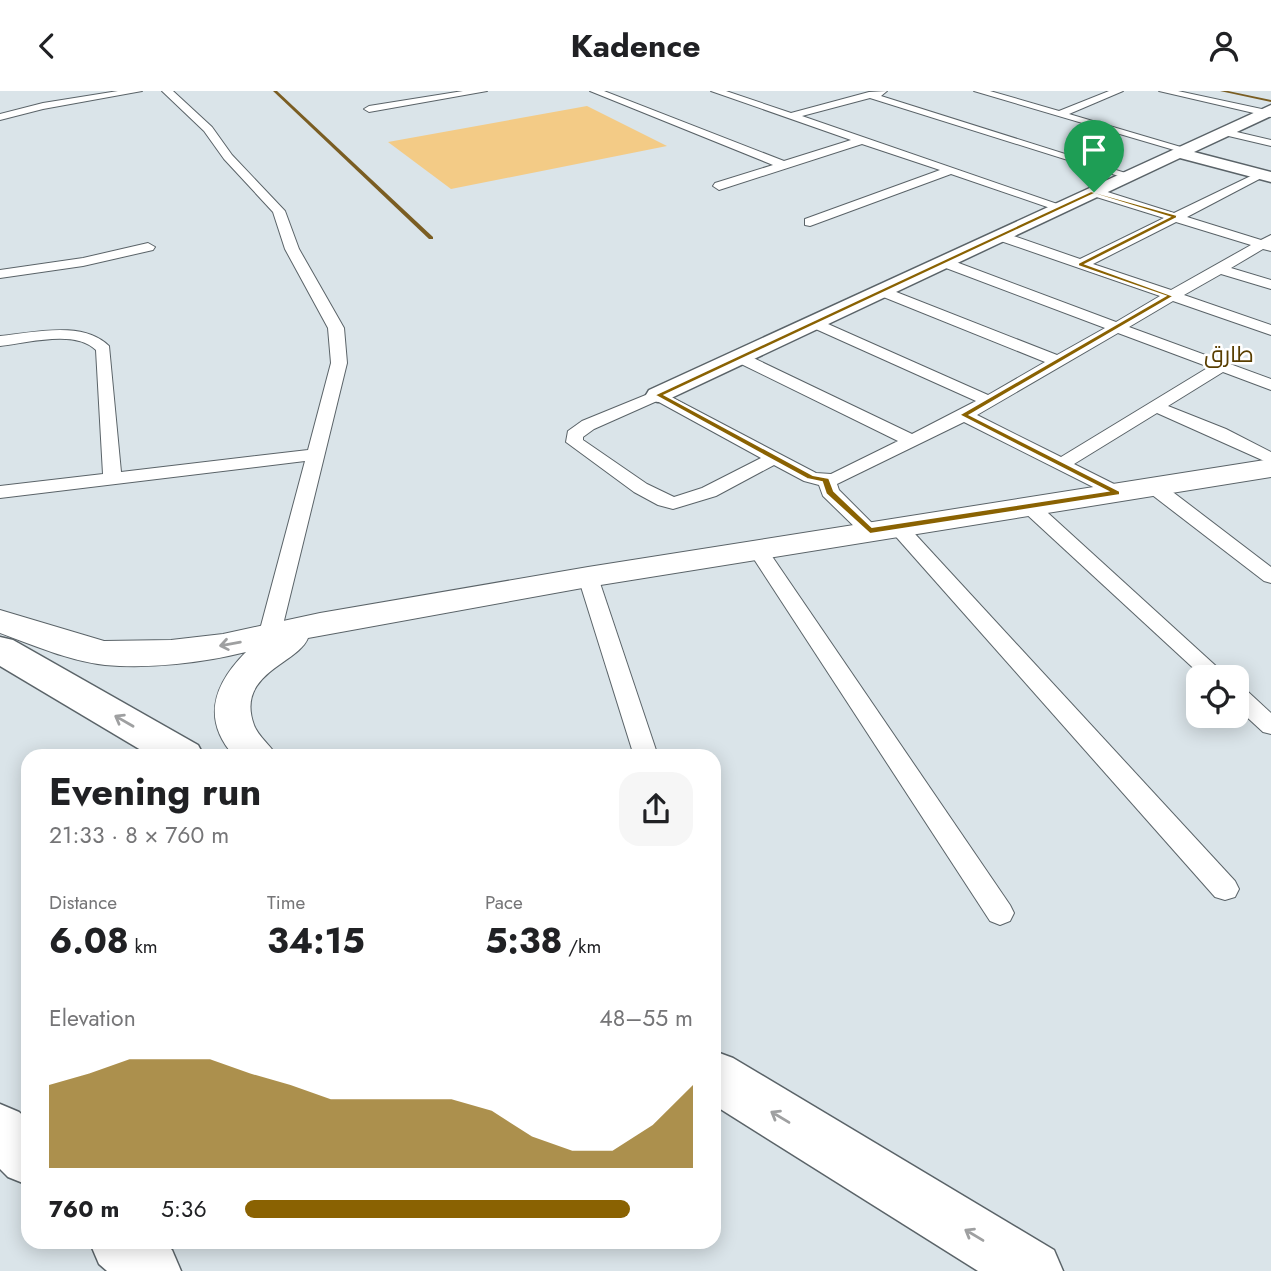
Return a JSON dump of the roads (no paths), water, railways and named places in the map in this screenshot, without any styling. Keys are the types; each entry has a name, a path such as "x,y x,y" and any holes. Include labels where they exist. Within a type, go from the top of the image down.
{"highway":[{"path":"0,649 171,749"},
{"path":"721,1080 1033,1271"},
{"path":"0,1131 21,1150"},
{"path":"127,1249 151,1271"}],"main road":[{"path":"0,621 66,644 104,653 171,652 269,637 320,624 588,577 1271,468"},
{"path":"250,749 233,728 233,696 253,666 283,643 320,624"}],"street":[{"path":"0,117 43,106 137,91"},
{"path":"167,91 208,129 233,163 279,211 292,250 336,328 339,363 313,455 269,637"},
{"path":"369,109 482,91"},
{"path":"595,91 783,165"},
{"path":"791,116 886,91"},
{"path":"979,91 1266,176"},
{"path":"1059,114 1118,91"},
{"path":"1164,91 1269,112"},
{"path":"725,92 1060,207"},
{"path":"869,95 1129,176"},
{"path":"776,457 694,499 676,503 659,497 575,442 574,435 579,429 1269,112"},
{"path":"1224,132 1271,143"},
{"path":"719,186 863,140"},
{"path":"810,222 952,170"},
{"path":"1080,264 1266,176"},
{"path":"1094,192 1268,244"},
{"path":"1000,236 1271,330"},
{"path":"658,395 810,477 826,480 843,476 964,415 1170,296 1268,244"},
{"path":"0,274 83,262 148,247"},
{"path":"943,262 1271,385"},
{"path":"1220,269 1271,285"},
{"path":"881,291 1057,361"},
{"path":"814,323 986,400"},
{"path":"0,341 68,335 89,338 101,345 111,478"},
{"path":"739,357 913,441"},
{"path":"1062,464 1222,366"},
{"path":"1154,406 1220,433 1271,459"},
{"path":"964,415 1117,493"},
{"path":"0,492 313,455"},
{"path":"826,480 830,492 884,528 1225,889"},
{"path":"1154,487 1271,577"},
{"path":"1030,507 1204,665"},
{"path":"758,549 1000,913"},
{"path":"588,577 644,749"},
{"path":"1249,706 1271,726"}],"waterway":[{"path":"275,91 431,238"},
{"path":"1222,91 1271,101"}],"district":[{"name":"طارق","path":"1229,354"}]}
